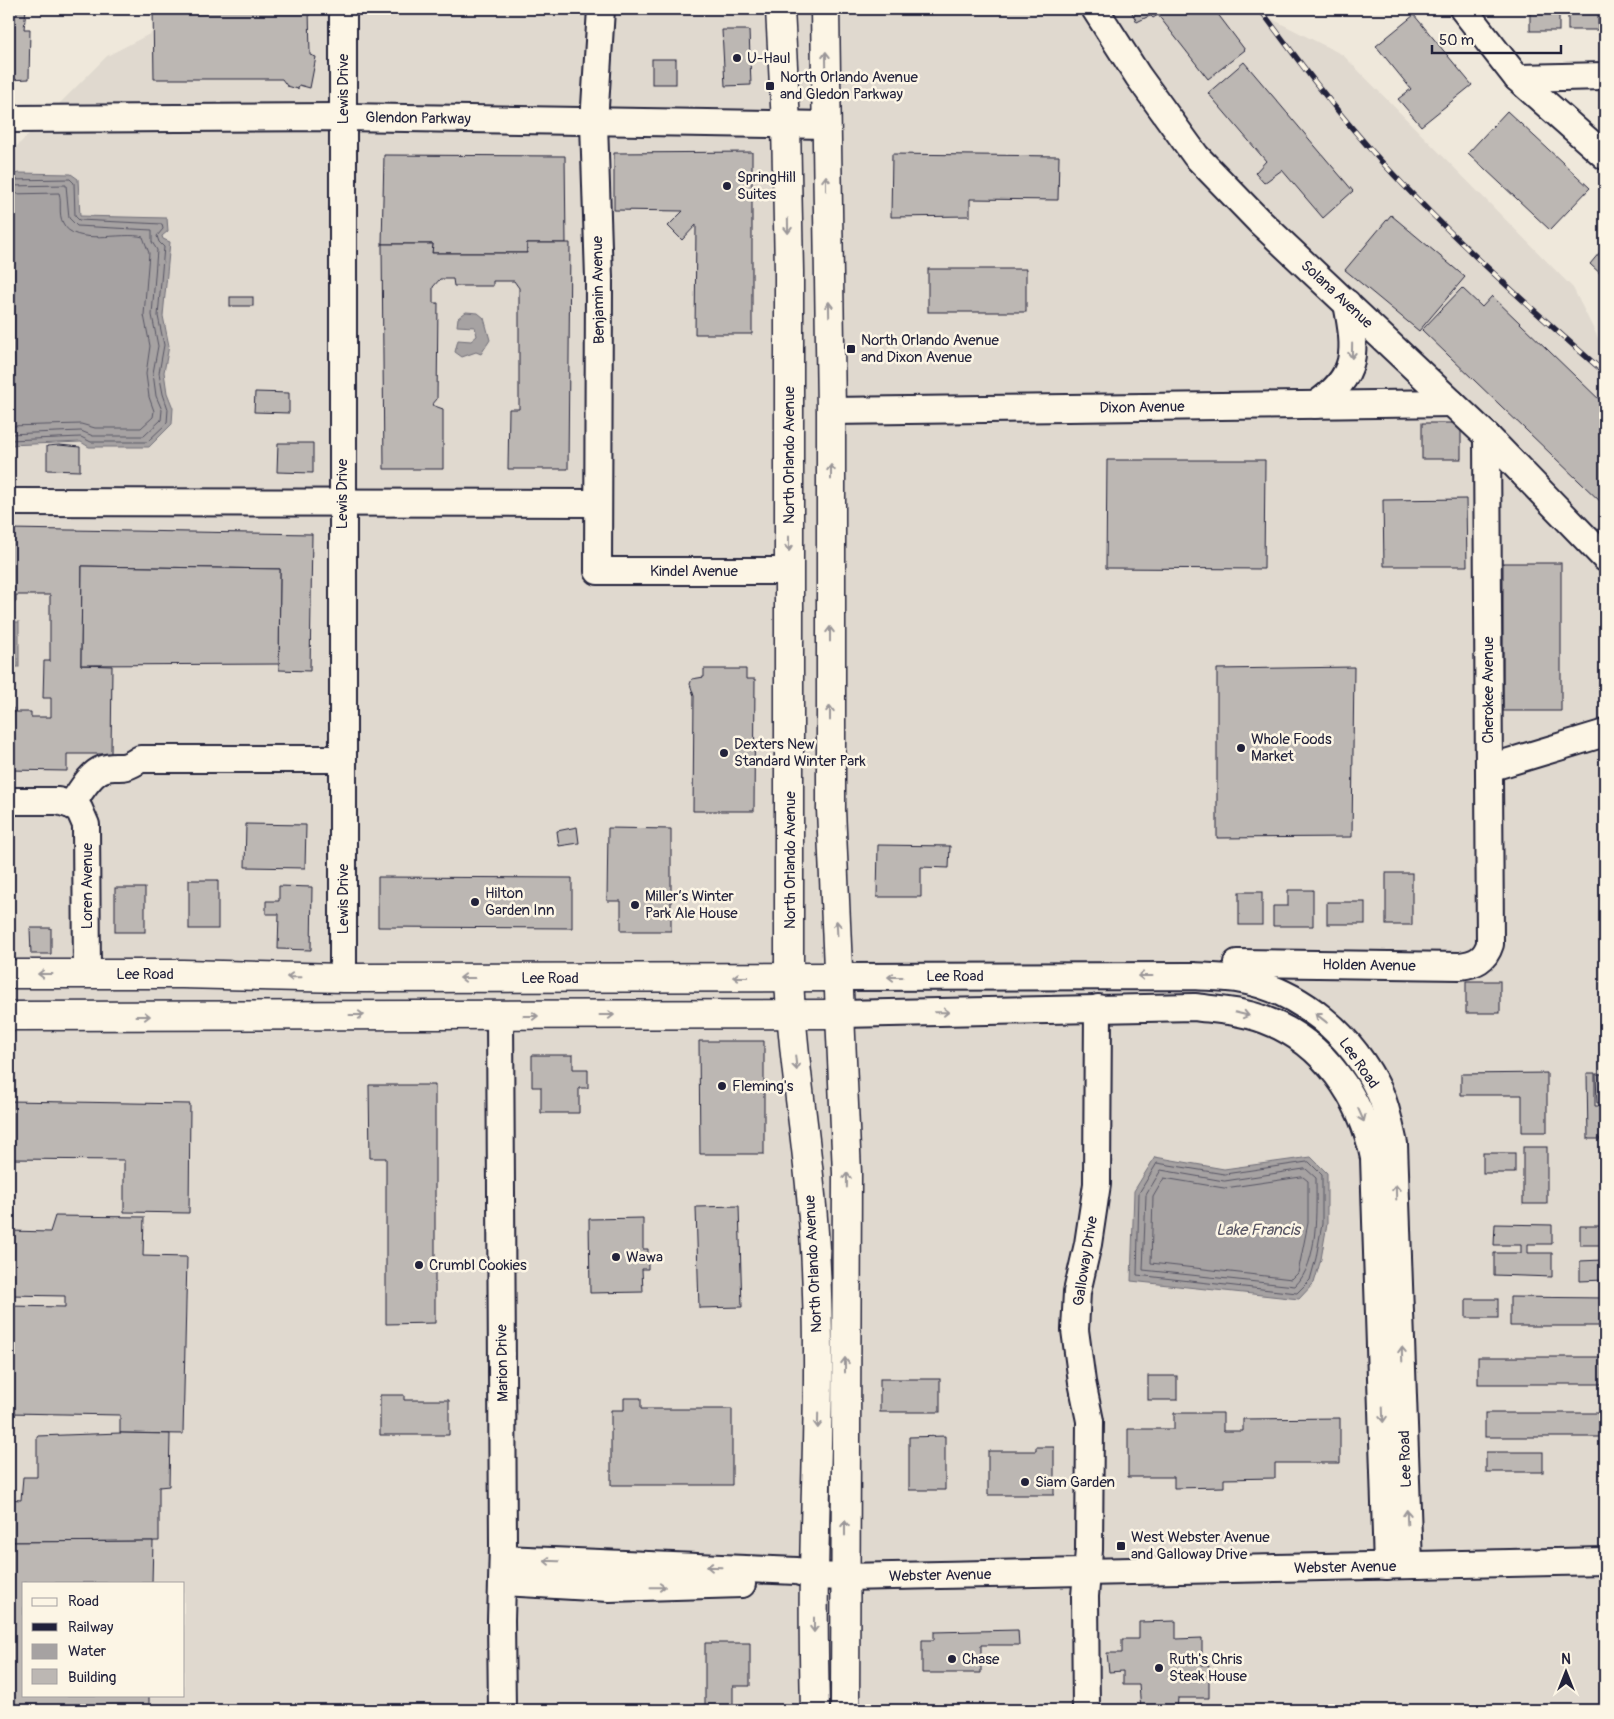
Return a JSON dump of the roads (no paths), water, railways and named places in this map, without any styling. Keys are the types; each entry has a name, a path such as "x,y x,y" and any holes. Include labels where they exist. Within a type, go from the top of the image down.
{"main road":[{"name":"North Orlando Avenue","path":"780,9 786,124 789,271 789,977 790,1015 814,1232 816,1270 818,1402 814,1576 815,1710"},
{"name":"North Orlando Avenue","path":"825,9 831,411 831,809 847,1173 845,1710"},
{"path":"789,608 804,652 814,670 830,683"},
{"name":"Lee Road","path":"9,974 343,978 839,977"},
{"path":"291,1014 324,1000 334,992 343,978"},
{"name":"Lee Road","path":"9,1016 841,1014"}],"street":[{"name":"Lewis Drive","path":"343,9 343,978"},
{"name":"Benjamin Avenue","path":"598,570 599,278 594,123 601,9"},
{"name":"Solana Avenue","path":"1095,9 1138,76 1196,156 1259,221 1487,436 1605,558"},
{"path":"1462,9 1517,78 1605,156"},
{"path":"1517,78 1605,76"},
{"name":"Glendon Parkway","path":"9,119 343,117 594,123 827,125"},
{"path":"1315,405 1333,392 1345,376 1352,359 1352,333 1347,303"},
{"name":"Dixon Avenue","path":"831,411 1452,403"},
{"name":"Cherokee Avenue","path":"1487,436 1490,944"},
{"path":"9,502 598,503"},
{"name":"Kindel Avenue","path":"598,570 789,571"},
{"path":"1488,768 1605,734"},
{"path":"9,801 53,801 71,805 89,780 101,769 126,767 140,759 342,758"},
{"name":"Loren Avenue","path":"71,805 79,809 86,825 87,974"},
{"name":"Holden Avenue","path":"1237,963 1460,966 1472,964 1482,959 1490,944"},
{"path":"1194,976 1194,1007"},
{"name":"Lee Road","path":"839,977 1194,976 1236,980 1265,987 1298,1001 1324,1019 1345,1039 1364,1063 1380,1094 1388,1116 1394,1144 1389,1272 1398,1566"},
{"name":"Lee Road","path":"841,1014 1194,1007 1237,1012 1265,1020 1302,1040 1320,1054 1341,1079 1369,1132 1389,1272"},
{"name":"Galloway Drive","path":"1086,1710 1085,1596 1088,1572 1090,1421 1082,1382 1075,1330 1077,1292 1088,1244 1097,1184 1098,1008"},
{"name":"Marion Drive","path":"500,1016 502,1710"},
{"name":"Webster Avenue","path":"503,1571 797,1583 814,1576 845,1577 1605,1561"}],"water":[{"path":"19,173 71,174 78,179 80,216 167,218 168,231 162,236 163,239 170,242 163,316 169,346 164,372 167,393 173,408 172,424 149,447 89,447 81,442 9,445 9,175"},
{"path":"466,312 478,313 484,318 490,340 481,354 476,352 462,357 455,352 458,340 471,341 477,336 475,327 457,326 458,318"},
{"path":"9,622 19,622 19,667 9,667"},
{"name":"Lake Francis","path":"1155,1157 1224,1169 1311,1157 1327,1173 1327,1224 1321,1259 1314,1283 1299,1299 1131,1281 1134,1191"}],"railway":[{"path":"1260,9 1348,124 1380,160 1490,270 1605,373"}],"place":[{"name":"U-Haul","path":"737,58"},
{"name":"North Orlando Avenue and Gledon Parkway","path":"770,86"},
{"name":"SpringHill Suites","path":"727,186"},
{"name":"North Orlando Avenue and Dixon Avenue","path":"851,349"},
{"name":"Whole Foods Market","path":"1241,748"},
{"name":"Dexters New Standard Winter Park","path":"724,753"},
{"name":"Hilton Garden Inn","path":"475,902"},
{"name":"Miller’s Winter Park Ale House","path":"635,905"},
{"name":"Fleming's","path":"722,1086"},
{"name":"Wawa","path":"616,1257"},
{"name":"Crumbl Cookies","path":"419,1265"},
{"name":"Siam Garden","path":"1025,1482"},
{"name":"West Webster Avenue and Galloway Drive","path":"1121,1546"},
{"name":"Chase","path":"952,1659"},
{"name":"Ruth's Chris Steak House","path":"1159,1668"}]}
